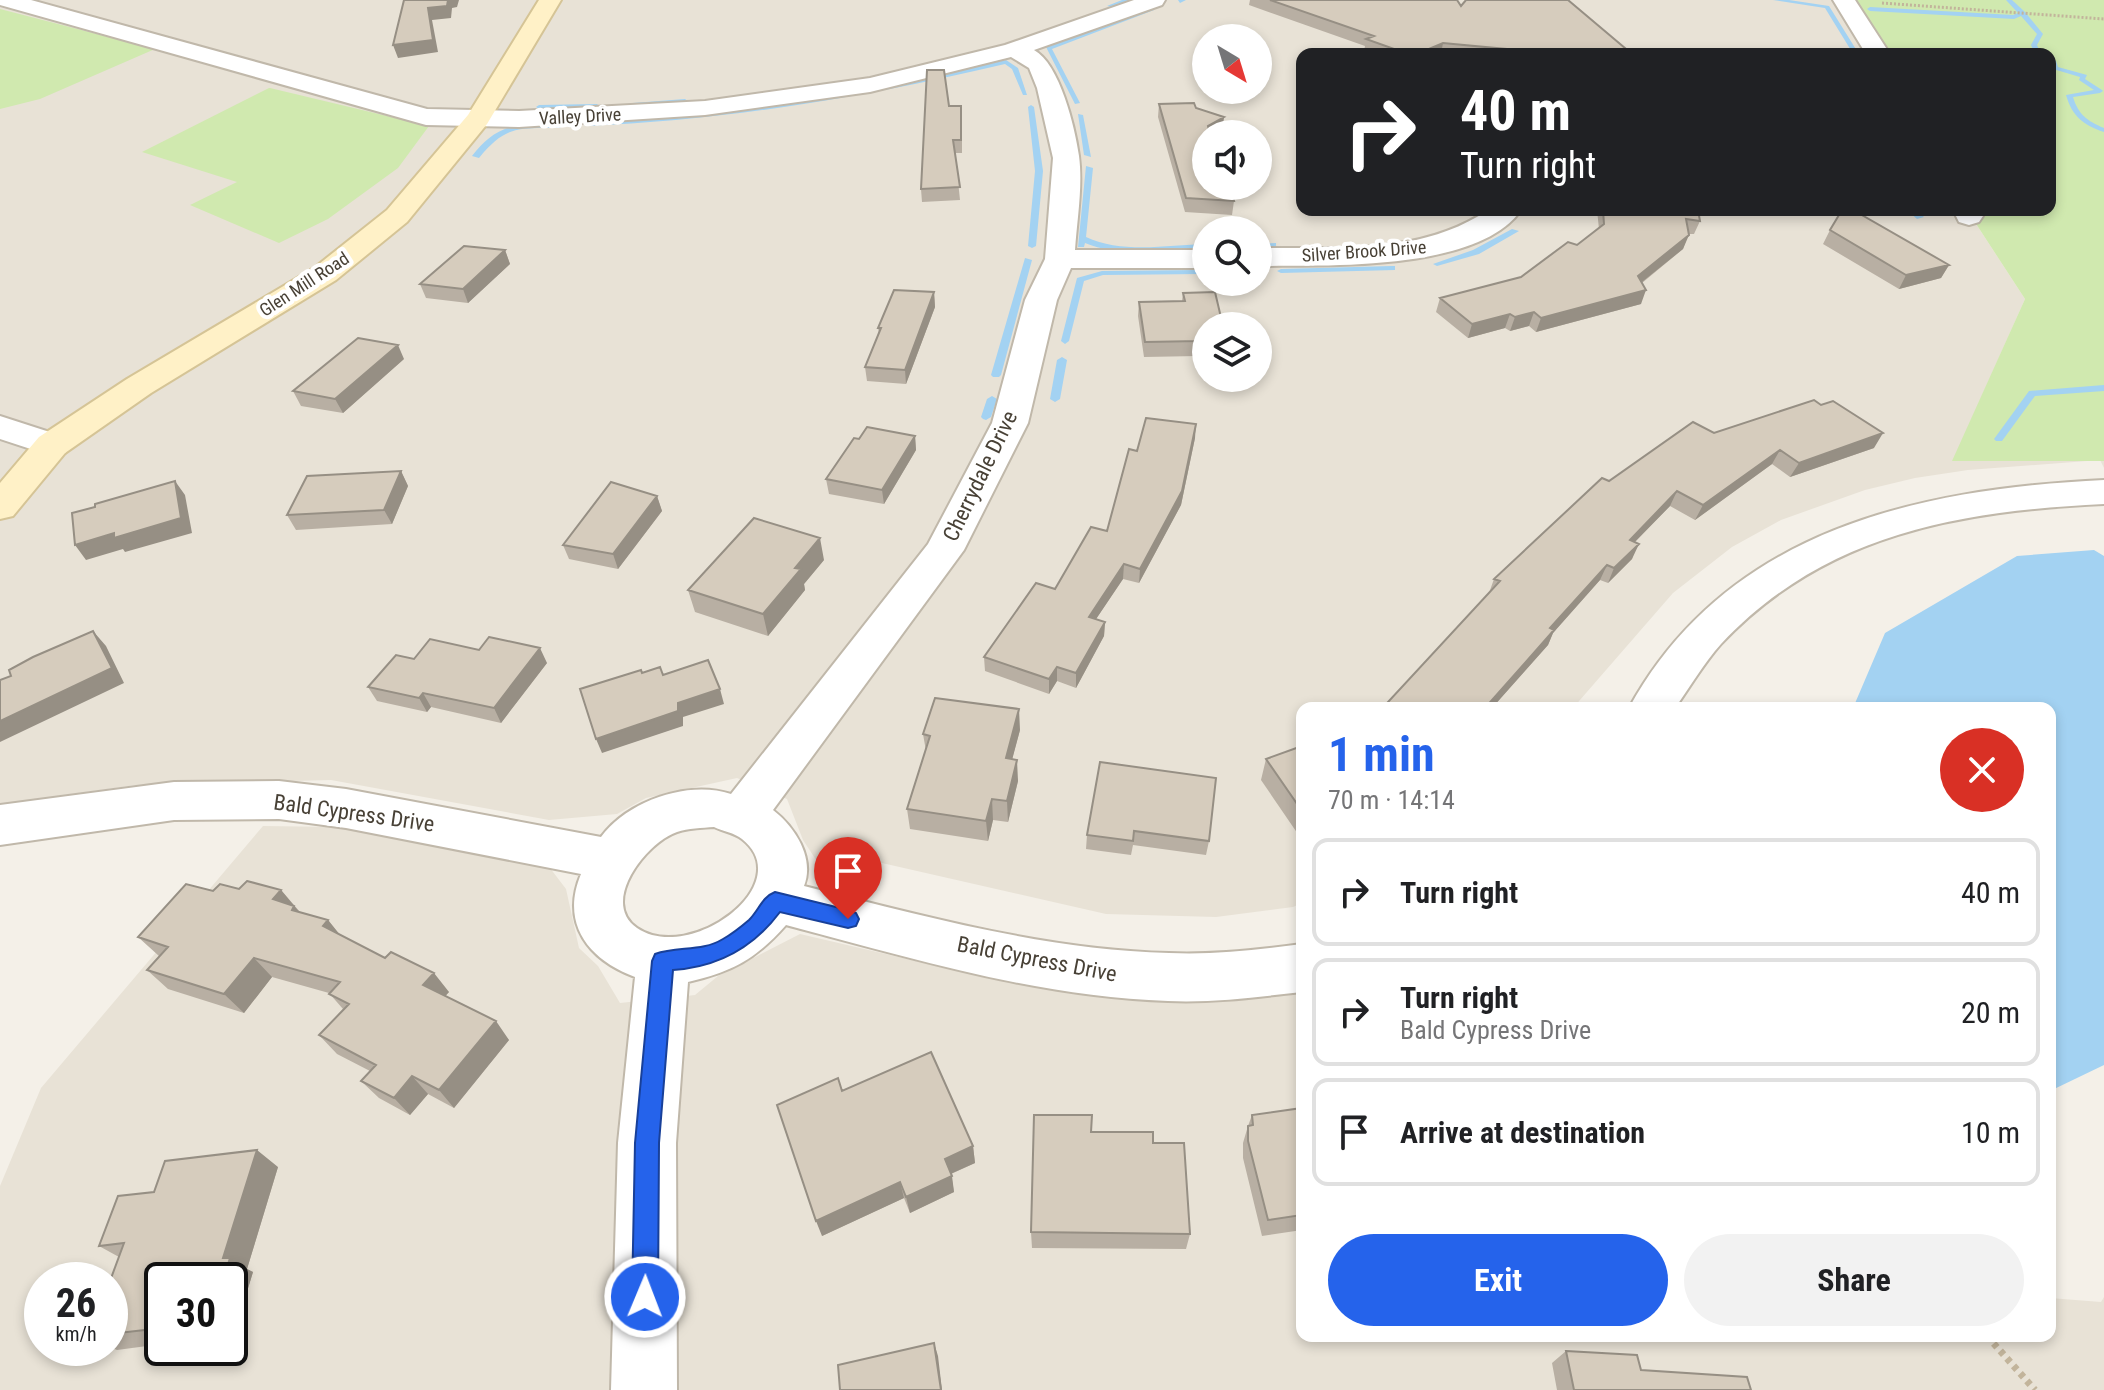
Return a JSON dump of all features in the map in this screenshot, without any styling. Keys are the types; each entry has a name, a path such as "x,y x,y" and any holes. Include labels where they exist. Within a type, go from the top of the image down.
{"main road":[{"name":"Glen Mill Road","path":"0,507 52,445 139,386 304,287 346,259 397,216 478,119 550,0"}],"street":[{"name":"Valley Drive","path":"7,0 426,117 478,119 612,114 789,98 870,85 1013,50 1154,0"},
{"path":"1844,0 1874,48"},
{"name":"Cherrydale Drive","path":"744,813 944,550 1010,423 1041,300 1060,259 1066,158 1049,88 1039,65 1030,57 1013,50"},
{"name":"Silver Brook Drive","path":"1272,256 1420,250 1465,239 1500,216"},
{"path":"1060,259 1192,259"},
{"path":"0,427 52,445"},
{"path":"1655,702 1705,635 1738,604 1774,576 1824,548 1864,530 1958,504 2033,494 2104,492"},
{"name":"Bald Cypress Drive","path":"0,825 106,808 175,801 280,800 548,845 610,860"},
{"path":"716,808 744,813 762,824 775,839 783,859 783,880 775,901 757,926 730,947 696,959 663,961 637,955 617,943 604,925 597,905 600,882 610,860 630,837 656,820 686,809 716,808"},
{"name":"Bald Cypress Drive","path":"775,901 1053,966 1100,974 1166,979 1227,977 1296,969"},
{"path":"644,1390 647,1143 663,961"}],"path":[{"path":"1844,0 2104,19"},
{"path":"1992,1342 2035,1390"}],"shaded area":[{"path":"0,0 1844,0 1874,48 1296,48 1296,216 1971,216 2025,299 1953,461 2100,460 1968,470 1915,478 1865,490 1781,520 1732,547 1673,593 1578,702 1296,702 1296,906 1293,907 1216,917 1106,914 860,858 828,878 803,840 787,799 737,778 646,798 617,814 549,820 331,780 136,785 0,804"},
{"path":"263,826 337,827 550,868 566,889 579,948 598,966 620,1003 695,995 718,976 800,934 967,973 1111,998 1216,1002 1296,991 1296,1342 2056,1342 2056,1298 2101,1302 2104,1297 2104,1390 0,1390 0,1186 41,1088"}],"green space":[{"path":"1844,0 2104,0 2104,461 1952,461 2025,299 1971,216 2056,216 2056,48 1874,48"},
{"path":"0,9 155,49 40,99 0,109"},
{"path":"269,88 429,126 398,168 328,219 279,243 190,205 237,182 142,152"}],"water":[{"path":"2094,550 2104,556 2104,1065 2056,1088 2056,702 1856,702 1885,633 2017,556"}],"building":[{"path":"404,0 448,0 447,6 428,8 433,40 393,45"},
{"path":"1270,0 1457,0 1461,6 1466,0 1568,0 1625,48 1496,48 1443,43 1431,48 1391,48 1366,39 1374,36"},
{"path":"927,70 944,70 949,106 961,106 961,140 953,140 960,187 921,189"},
{"path":"1192,103 1196,108 1224,117 1219,120 1192,120 1192,198 1186,198 1159,104"},
{"path":"1603,216 1699,216 1700,221 1686,219 1689,235 1638,276 1646,290 1541,318 1534,312 1515,317 1510,314 1472,324 1440,298 1521,277 1568,242 1577,245 1604,224"},
{"path":"1838,216 1863,216 1949,265 1906,275 1830,230"},
{"path":"464,246 505,250 463,289 420,284"},
{"path":"894,290 934,292 905,370 865,367 881,328 878,328"},
{"path":"1183,293 1216,296 1220,312 1192,312 1192,341 1145,342 1139,302 1185,301"},
{"path":"358,338 398,345 335,399 293,391"},
{"path":"1814,400 1821,405 1833,401 1883,433 1799,463 1780,450 1703,505 1677,491 1630,540 1639,544 1614,568 1607,565 1550,628 1554,630 1490,702 1388,702 1500,581 1494,579 1602,478 1609,481 1693,422 1714,433"},
{"path":"1146,418 1196,424 1182,491 1140,569 1124,564 1089,617 1105,622 1076,673 1057,667 1049,679 984,657 1036,583 1055,589 1091,527 1107,531 1129,449 1137,451"},
{"path":"867,427 915,436 882,490 826,479 854,438 859,439"},
{"path":"401,471 384,510 287,515 307,476"},
{"path":"175,481 181,518 114,538 114,533 75,545 72,513"},
{"path":"611,482 657,496 613,554 563,545"},
{"path":"754,518 820,538 795,568 801,569 763,614 688,590"},
{"path":"93,631 112,668 0,721 0,680 11,676 9,670"},
{"path":"489,637 540,648 494,708 423,693 419,698 368,687 396,655 414,659 430,639 479,650"},
{"path":"708,660 720,689 678,703 678,711 596,739 580,689 641,670 642,673 660,667 663,675"},
{"path":"935,698 1019,709 1006,758 1017,760 1007,801 992,799 986,821 907,809 930,736 923,734"},
{"path":"1296,748 1296,802 1266,759"},
{"path":"1100,762 1216,778 1209,841 1134,831 1133,841 1087,835"},
{"path":"247,881 281,890 273,899 294,906 292,910 328,920 323,926 385,958 391,952 434,973 423,985 496,1021 439,1090 412,1076 394,1098 361,1081 376,1065 319,1035 349,1004 329,994 340,982 254,958 224,994 147,970 168,947 138,937 186,884 213,891 220,884 239,889"},
{"path":"931,1052 973,1146 945,1159 952,1176 906,1197 900,1182 816,1221 777,1105 838,1078 842,1091"},
{"path":"1296,1109 1296,1216 1268,1220 1248,1141 1248,1126 1253,1125 1252,1115"},
{"path":"1034,1115 1092,1115 1091,1132 1153,1132 1153,1143 1184,1143 1190,1234 1031,1232"},
{"path":"257,1150 223,1258 230,1258 229,1262 144,1262 144,1330 128,1332 128,1262 117,1262 124,1243 99,1246 118,1196 154,1192 165,1161"},
{"path":"934,1343 941,1390 840,1390 838,1365"},
{"path":"1566,1351 1637,1355 1641,1370 1747,1377 1751,1390 1574,1390"}],"waterway":[{"path":"1110,6 1128,0"},
{"path":"1776,0 1827,7 1852,48"},
{"path":"2009,0 2021,14"},
{"path":"1870,9 2014,17 2021,14"},
{"path":"1077,103 1048,48 1151,10"},
{"path":"2021,14 2040,34 2035,48"},
{"path":"586,124 745,112 849,96 1006,62 1015,68 1025,94"},
{"path":"2056,68 2085,76 2081,79 2100,91 2069,95 2081,118 2104,130"},
{"path":"633,105 685,101"},
{"path":"539,107 595,105"},
{"path":"1031,107 1039,171 1032,246"},
{"path":"1080,115 1088,155"},
{"path":"476,156 503,131 522,126 559,126"},
{"path":"1081,245 1089,168"},
{"path":"1437,264 1476,252 1515,231"},
{"path":"1082,238 1124,248 1192,247"},
{"path":"996,375 1028,260"},
{"path":"1281,271 1392,268"},
{"path":"1065,341 1080,280 1102,273 1192,272"},
{"path":"1055,399 1062,360"},
{"path":"1999,439 2032,393 2104,388"},
{"path":"986,417 992,399"}],"route":[{"path":"645,1297 647,1143 663,961 696,959 730,947 757,926 775,901 848,919"}]}
